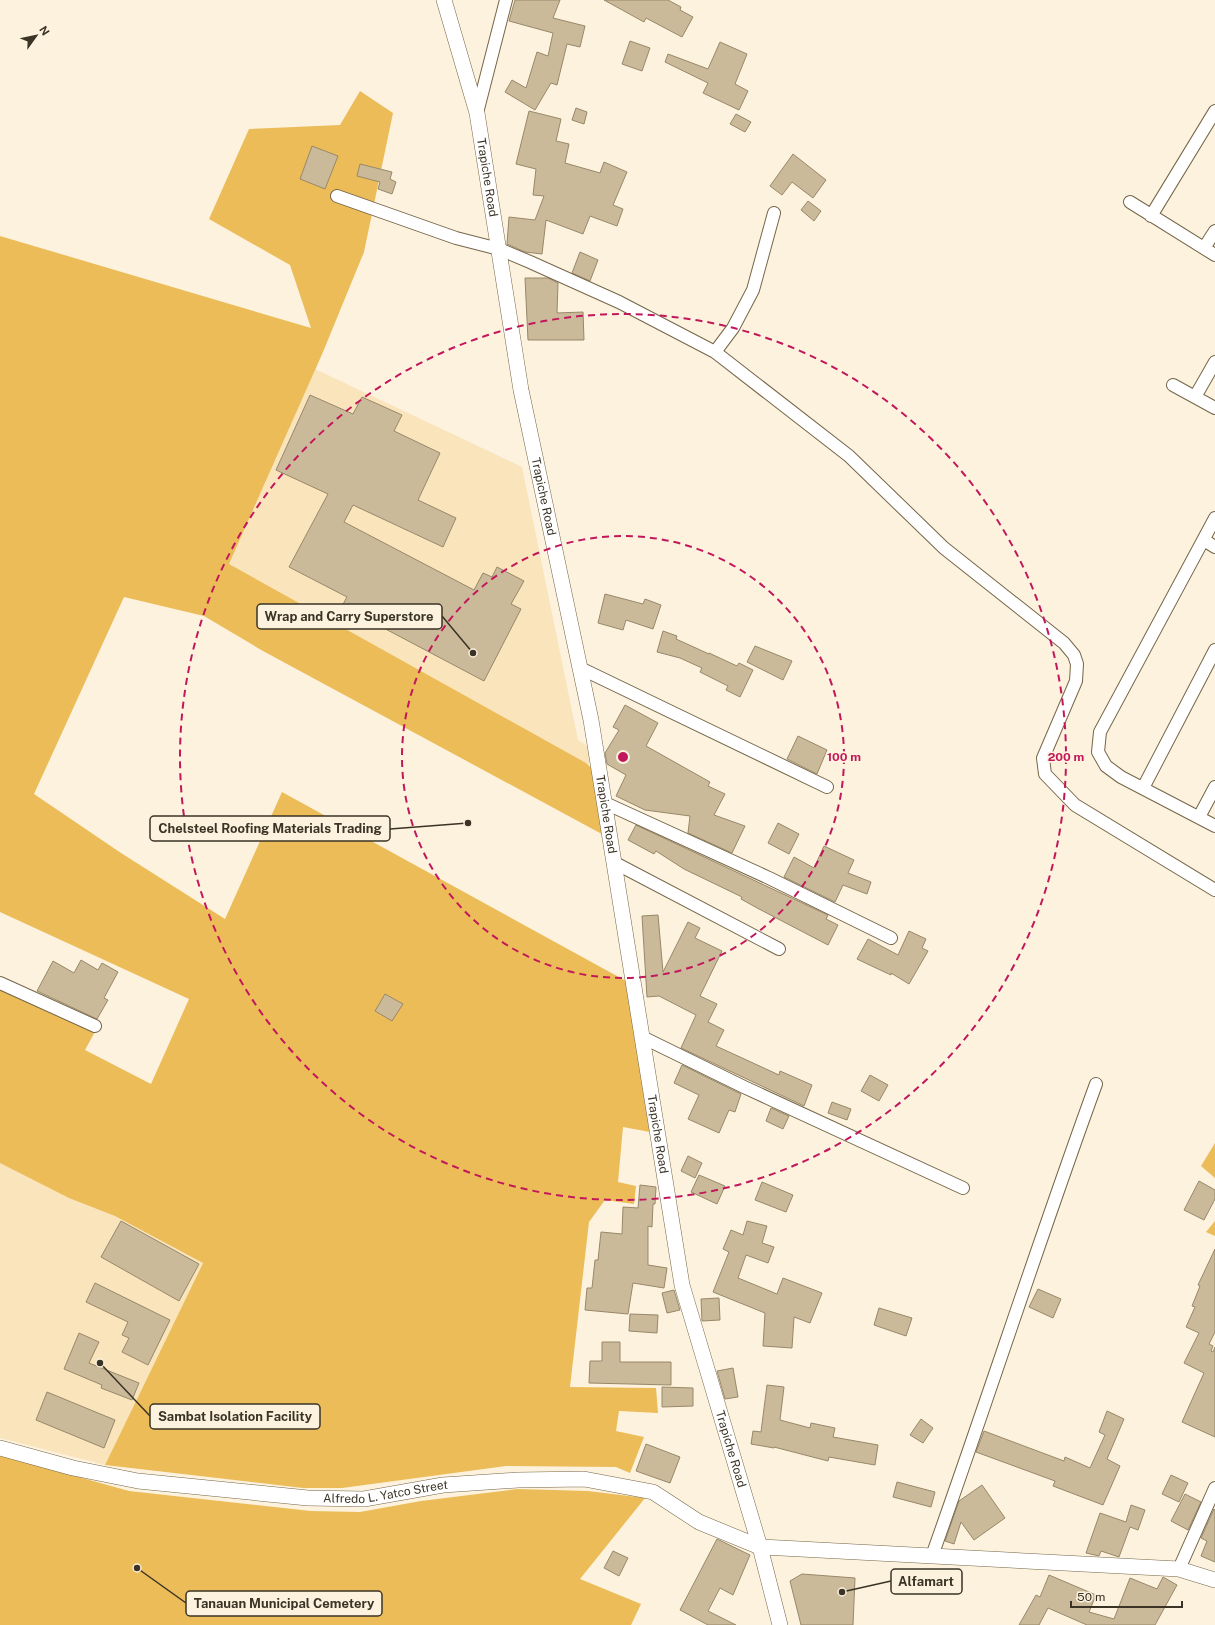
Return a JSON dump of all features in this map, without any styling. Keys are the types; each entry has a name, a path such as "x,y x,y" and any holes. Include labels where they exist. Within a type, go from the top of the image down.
{"street":[{"name":"Trapiche Road","path":"444,0 478,113 521,390 591,720 682,1285 760,1547 780,1625"},
{"path":"478,113 506,0"},
{"path":"1151,216 1215,111"},
{"path":"337,196 456,238 499,249 619,302 715,352 849,456 907,510 944,548 1064,643 1074,655 1077,664 1076,682 1043,758 1045,774 1075,806 1215,890"},
{"path":"1130,202 1215,255"},
{"path":"715,352 733,328 753,290 774,213"},
{"path":"1204,248 1215,231"},
{"path":"1195,397 1215,362"},
{"path":"1173,385 1215,408"},
{"path":"1215,518 1100,732 1098,752 1106,766 1121,777 1215,826"},
{"path":"1204,540 1215,547"},
{"path":"1143,788 1215,650"},
{"path":"580,668 827,787"},
{"path":"1199,817 1215,787"},
{"path":"605,803 769,878 891,938"},
{"path":"614,863 779,949"},
{"path":"0,983 95,1026"},
{"path":"642,1037 744,1087 963,1188"},
{"path":"932,1556 1044,1229 1096,1084"},
{"name":"Alfredo L. Yatco Street","path":"0,1448 73,1468 138,1481 308,1498 364,1499 443,1485 518,1480 584,1479 653,1492 699,1522 760,1547 1179,1569 1215,1580"},
{"path":"1179,1569 1215,1488"}],"shaded area":[{"path":"360,91 393,113 364,252 323,352 229,564 586,763 601,777 611,839 263,651 204,616 124,597 34,794 121,853 225,919 282,792 626,981 650,1132 623,1127 618,1182 636,1186 634,1204 605,1200 589,1222 570,1387 656,1388 658,1413 619,1411 616,1431 644,1437 630,1473 616,1467 506,1466 342,1488 303,1488 105,1465 203,1263 115,1216 69,1198 0,1163 0,984 97,1028 85,1050 151,1084 189,999 0,912 0,236 311,328 290,265 209,219 249,129 340,125"},
{"path":"315,369 522,467 578,740 589,747 589,765 228,566"},
{"path":"1215,1143 1215,1178 1201,1166"},
{"path":"0,1162 115,1216 203,1262 105,1465 0,1438"},
{"path":"1215,1221 1215,1236 1206,1232"},
{"path":"0,1455 129,1491 311,1511 360,1512 421,1501 517,1489 588,1491 645,1498 580,1579 641,1604 631,1625 0,1625"}],"building":[{"path":"515,0 560,0 553,18 585,26 580,47 567,44 557,85 551,83 535,110 505,92 512,80 526,88 537,52 548,56 553,33 509,21"},
{"path":"604,0 668,0 681,7 680,10 693,17 682,37 646,18 644,22"},
{"path":"630,41 650,48 642,71 622,64"},
{"path":"720,42 747,54 735,84 748,91 739,110 703,93 708,83 665,62 668,54 708,69"},
{"path":"576,108 587,112 584,124 572,120"},
{"path":"529,111 561,119 556,141 569,144 565,163 600,173 604,162 627,172 613,205 623,209 617,226 590,216 583,234 546,220 542,254 525,252 507,244 509,217 535,220 544,196 533,195 536,169 516,164"},
{"path":"736,114 751,122 745,132 730,124"},
{"path":"312,146 338,156 325,189 300,179"},
{"path":"793,154 826,180 813,198 792,182 782,195 770,186"},
{"path":"360,164 392,172 390,179 396,182 392,194 378,189 380,182 357,176"},
{"path":"808,201 821,211 814,221 801,210"},
{"path":"580,252 598,260 590,281 572,273"},
{"path":"525,278 548,278 558,283 557,313 583,312 584,340 528,340"},
{"path":"310,395 353,414 362,397 402,415 394,431 440,453 418,500 456,518 443,547 353,505 344,522 474,590 483,573 492,577 497,567 524,581 511,604 521,609 484,681 342,606 347,597 289,567 328,494 276,470"},
{"path":"605,594 643,604 645,599 661,605 653,629 626,620 623,630 598,623"},
{"path":"663,631 677,636 676,639 709,654 737,666 739,663 753,670 740,697 726,690 728,686 700,672 702,668 680,658 657,652"},
{"path":"755,646 792,661 783,680 747,662"},
{"path":"625,705 658,723 646,746 710,782 708,786 725,794 714,815 745,826 732,853 688,833 690,816 645,810 616,796 626,775 607,764 605,753 619,730 613,727"},
{"path":"798,736 827,750 817,774 787,759"},
{"path":"778,823 799,834 789,854 768,843"},
{"path":"636,825 828,915 826,919 838,925 828,945 741,899 742,897 684,869 656,851 654,854 628,840"},
{"path":"824,846 854,860 848,873 871,882 867,894 843,885 835,902 784,877 794,857 814,868"},
{"path":"658,915 663,972 688,922 700,928 695,938 722,951 700,996 717,1004 708,1022 724,1030 716,1046 779,1075 780,1071 812,1085 804,1106 681,1048 696,1015 659,996 647,997 642,916"},
{"path":"909,931 926,939 922,948 928,951 909,984 891,973 891,975 857,959 868,939 898,955"},
{"path":"81,960 98,970 102,963 118,972 104,998 108,1000 97,1019 37,991 53,961 74,973"},
{"path":"385,994 403,1004 392,1021 375,1011"},
{"path":"682,1065 741,1094 735,1112 729,1110 719,1133 688,1119 699,1095 674,1083"},
{"path":"870,1075 888,1085 879,1101 861,1091"},
{"path":"832,1102 851,1109 847,1120 828,1113"},
{"path":"771,1108 789,1116 783,1129 766,1121"},
{"path":"688,1156 702,1163 695,1178 681,1171"},
{"path":"699,1175 725,1186 717,1204 691,1192"},
{"path":"1199,1181 1215,1190 1215,1199 1204,1220 1184,1210"},
{"path":"762,1182 793,1195 786,1212 755,1200"},
{"path":"640,1185 656,1187 655,1204 653,1204 652,1227 648,1226 648,1265 667,1268 664,1288 633,1283 628,1314 585,1310 587,1288 592,1288 595,1260 598,1260 601,1232 622,1234 623,1207 638,1208"},
{"path":"121,1221 199,1264 179,1301 101,1257"},
{"path":"747,1221 767,1226 762,1243 774,1247 768,1263 746,1255 738,1278 777,1294 783,1278 822,1293 810,1323 794,1317 792,1348 763,1346 765,1313 713,1292 729,1252 723,1249 731,1230 743,1235"},
{"path":"1215,1249 1215,1332 1209,1344 1213,1346 1211,1351 1213,1352 1215,1347 1215,1437 1182,1422 1204,1373 1184,1363 1199,1333 1186,1327 1195,1307 1192,1306 1200,1286 1198,1285"},
{"path":"95,1283 170,1320 148,1365 122,1352 129,1338 122,1335 128,1322 86,1302"},
{"path":"1038,1289 1061,1299 1053,1318 1029,1307"},
{"path":"674,1290 680,1310 667,1313 662,1293"},
{"path":"719,1298 720,1320 702,1321 701,1299"},
{"path":"879,1308 912,1318 906,1336 874,1325"},
{"path":"630,1314 658,1315 657,1333 629,1331"},
{"path":"79,1333 99,1342 89,1363 139,1383 132,1400 101,1388 102,1385 64,1369"},
{"path":"602,1342 620,1342 620,1362 671,1362 671,1385 589,1383 590,1361 602,1361"},
{"path":"733,1368 738,1397 725,1399 717,1371"},
{"path":"767,1385 784,1387 780,1420 810,1428 811,1423 835,1428 833,1437 878,1445 875,1465 829,1457 828,1461 774,1447 751,1444 753,1431 761,1432"},
{"path":"662,1387 693,1388 693,1406 662,1407"},
{"path":"47,1392 115,1420 104,1448 36,1420"},
{"path":"1107,1411 1124,1419 1107,1459 1120,1466 1103,1505 1053,1486 1055,1481 976,1452 984,1431 1064,1461 1065,1457 1090,1468 1105,1435 1099,1432"},
{"path":"921,1419 933,1428 923,1443 910,1435"},
{"path":"646,1444 680,1457 670,1483 636,1471"},
{"path":"1171,1475 1188,1483 1179,1502 1162,1494"},
{"path":"897,1482 935,1492 931,1507 893,1497"},
{"path":"982,1485 1005,1518 974,1540 961,1522 954,1544 945,1541 959,1501"},
{"path":"1185,1494 1201,1502 1188,1530 1171,1521"},
{"path":"1131,1505 1145,1510 1138,1530 1130,1527 1119,1557 1101,1551 1099,1556 1086,1553 1100,1513 1126,1522"},
{"path":"1214,1509 1215,1562 1201,1556 1207,1541 1201,1538"},
{"path":"717,1539 750,1555 733,1595 720,1588 708,1611 736,1625 708,1625 680,1610"},
{"path":"613,1551 628,1558 619,1576 604,1568"},
{"path":"802,1574 855,1578 853,1625 801,1625 790,1581"},
{"path":"1049,1575 1096,1595 1089,1612 1114,1619 1130,1578 1157,1589 1163,1577 1177,1585 1155,1625 1087,1625 1048,1608 1039,1625 1019,1625 1036,1595 1040,1597"}],"place":[{"name":"Wrap and Carry Superstore","path":"473,653"},
{"name":"Chelsteel Roofing Materials Trading","path":"468,823"},
{"name":"Sambat Isolation Facility","path":"100,1363"},
{"name":"Tanauan Municipal Cemetery","path":"137,1568"},
{"name":"Alfamart","path":"842,1592"}]}
